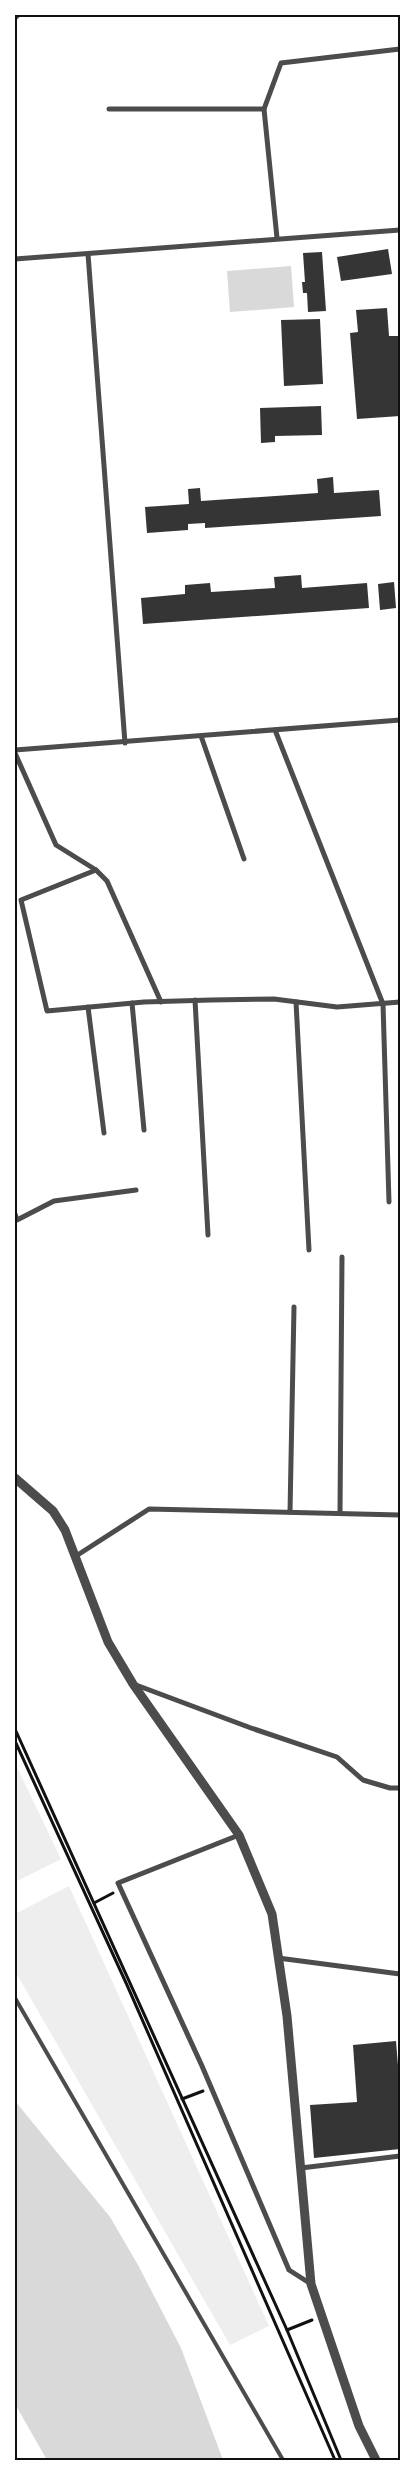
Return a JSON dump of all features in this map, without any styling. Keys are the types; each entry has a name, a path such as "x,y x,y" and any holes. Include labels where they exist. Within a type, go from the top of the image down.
{"street":[{"path":"15,18 18,15"},
{"path":"277,238 264,109 281,63 400,48"},
{"path":"110,109 264,109"},
{"path":"15,259 400,230"},
{"path":"88,254 124,743"},
{"path":"161,1002 107,881 96,870 56,845 15,752 400,720"},
{"path":"275,730 383,1004 389,1202"},
{"path":"201,736 244,859"},
{"path":"96,870 20,900 47,1011 132,1003 195,1000 274,999 337,1007 400,1002"},
{"path":"195,1000 208,1235"},
{"path":"296,1002 309,1250"},
{"path":"132,1003 144,1130"},
{"path":"88,1007 104,1133"},
{"path":"15,1214 16,1221 54,1201 136,1190"},
{"path":"340,1513 342,1256"},
{"path":"290,1512 294,1307"},
{"path":"15,1478 52,1511 65,1530 108,1642 133,1684 239,1835 272,1914 287,2016 311,2284 359,2426 376,2460"},
{"path":"76,1556 149,1509 400,1515"},
{"path":"133,1684 251,1728 337,1757 363,1780 390,1788 400,1788"},
{"path":"239,1835 118,1884 211,2088 289,2270 311,2284"},
{"path":"278,1958 400,1974"},
{"path":"301,2168 400,2156"}],"lane":[{"path":"15,1998 282,2460"}],"path":[{"path":"15,1729 287,2330 341,2460"},
{"path":"15,1741 127,1985 335,2460"},
{"path":"94,1903 121,1890"},
{"path":"182,2099 211,2088"},
{"path":"287,2330 322,2316"}],"shaded area":[{"path":"291,266 294,307 230,312 227,271"},
{"path":"15,1763 61,1859 15,1882"},
{"path":"69,1886 269,2326 230,2345 15,1971 15,1914"},
{"path":"15,2101 110,2217 138,2265 181,2348 223,2460 47,2460 15,2404"}],"building":[{"path":"388,249 392,274 341,281 337,257"},
{"path":"322,252 326,311 308,312 307,293 303,293 302,282 305,282 303,253"},
{"path":"387,308 389,336 399,336 400,416 357,419 350,333 358,332 356,310"},
{"path":"320,319 323,384 284,386 281,320"},
{"path":"321,406 322,435 275,436 275,442 261,443 260,408"},
{"path":"333,477 334,493 379,490 381,516 205,528 205,523 188,524 188,530 147,533 145,507 189,504 188,489 200,488 201,501 318,493 317,479"},
{"path":"301,575 302,588 367,583 369,608 143,624 141,598 185,594 185,585 210,583 211,592 275,588 274,577"},
{"path":"394,582 396,608 380,610 378,584"},
{"path":"396,2041 400,2090 400,2149 314,2158 310,2105 357,2102 353,2045"}]}
